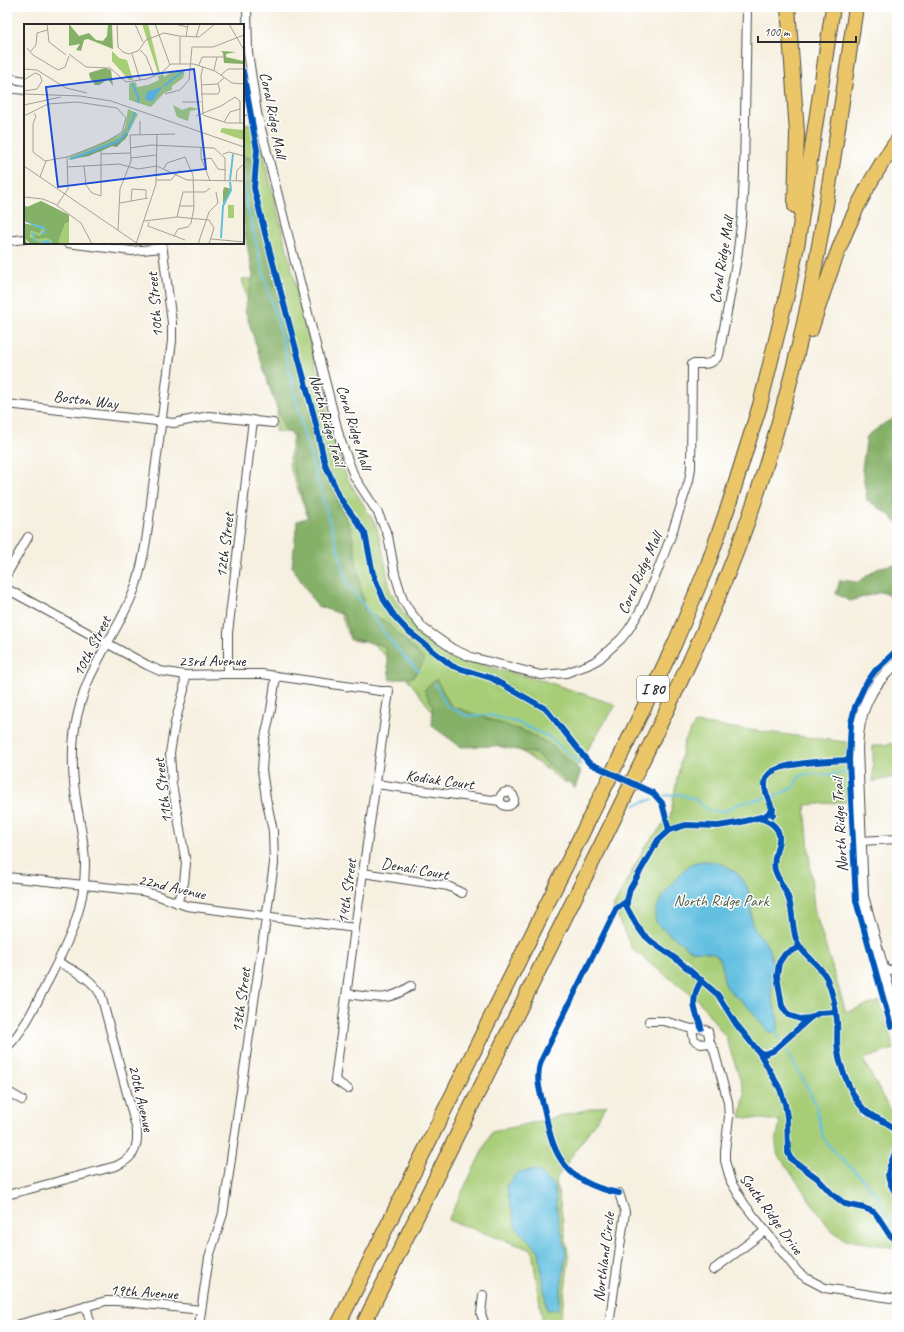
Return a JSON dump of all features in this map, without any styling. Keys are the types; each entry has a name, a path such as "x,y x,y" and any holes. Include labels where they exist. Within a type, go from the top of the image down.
{"highway":[{"path":"774,351 791,241 796,190 797,133 788,7"},
{"name":"I 80","path":"338,1325 617,762 675,642 708,564 758,412 787,295 798,240 833,7"},
{"name":"I 80","path":"363,1325 674,696 726,579 758,491 793,369 815,269 856,7"},
{"path":"773,440 838,248 874,175 897,141"}],"street":[{"name":"Coral Ridge Mall","path":"247,7 248,52 256,109 340,439 354,476 378,513 388,536 399,589 409,610 423,628 460,654 540,675 566,673 588,665 599,659 621,639 635,621 658,572 686,491 691,468 692,364 708,365 719,355 734,279 740,237 744,174 747,7"},
{"path":"7,78 24,81"},
{"path":"7,88 24,90"},
{"path":"244,111 256,109"},
{"path":"7,241 24,239"},
{"path":"75,244 132,251 162,246"},
{"name":"10th Street","path":"7,1047 16,1037 26,1021 58,962 75,926 80,911 84,885 84,850 73,777 73,744 77,716 84,692 95,667 130,601 142,564 172,341 172,329 162,246"},
{"name":"Boston Way","path":"7,404 174,423 209,416 273,423"},
{"name":"12th Street","path":"228,674 228,633 254,420"},
{"path":"7,574 28,537"},
{"name":"23rd Avenue","path":"7,589 147,666 160,671 185,675 248,673 389,691"},
{"path":"897,663 878,681 867,700 860,719 856,749 863,896 897,1019"},
{"name":"11th Street","path":"177,903 184,882 186,863 172,784 170,753 175,723 184,690 185,675"},
{"name":"13th Street","path":"199,1325 209,1256 224,1214 274,864 272,823 263,784 262,756 276,676"},
{"name":"14th Street","path":"348,1089 335,1080 389,691"},
{"name":"Kodiak Court","path":"376,784 500,801"},
{"path":"860,841 897,839"},
{"name":"Denali Court","path":"363,873 448,886 462,893"},
{"name":"22nd Avenue","path":"7,877 142,891 194,908 355,928"},
{"name":"20th Avenue","path":"7,1195 116,1166 130,1158 134,1153 138,1142 137,1131 101,994 96,986 83,975 58,962"},
{"path":"884,972 897,968"},
{"path":"347,994 386,998 399,994 411,986"},
{"name":"South Ridge Drive","path":"649,1021 664,1021 692,1029 701,1028 706,1029 709,1033 710,1043 714,1050 728,1102 729,1117 725,1151 725,1161 728,1175 735,1189 798,1272 820,1286 842,1291 897,1299"},
{"path":"692,1029 696,1042 701,1044 710,1043"},
{"path":"7,1091 22,1100"},
{"name":"Northland Circle","path":"609,1325 625,1212 619,1193"},
{"path":"713,1270 766,1231"},
{"path":"483,1295 481,1314 485,1325"},
{"name":"19th Avenue","path":"16,1325 106,1301 201,1310"},
{"path":"86,1306 92,1325"}],"green space":[{"path":"244,123 256,124 338,455 347,478 376,525 382,547 390,590 404,614 428,640 461,658 545,681 616,705 566,783 521,751 439,720 403,673 372,643 350,640 289,464 293,433 275,431 281,378 267,376 242,279 258,279 244,219"},
{"path":"253,157 252,195 325,473 351,529 365,613 384,620 425,660 413,677 390,680 385,646 351,638 344,615 317,606 292,567 297,521 309,517 292,463 295,437 284,428 245,310 253,276 244,224 244,158"},
{"path":"897,417 897,523 887,513 867,500 862,469 867,436 885,423"},
{"path":"897,564 897,599 881,592 850,601 836,594 840,580 858,582 880,567"},
{"path":"436,679 451,706 529,733 552,746 581,771 575,788 536,754 497,746 461,747 432,726 433,705 424,690"},
{"name":"North Ridge Park","path":"695,723 852,743 854,801 805,805 814,909 846,1012 880,1001 894,1049 863,1059 897,1124 897,1248 846,1240 830,1229 777,1153 776,1143 780,1121 740,1117 745,1094 726,1037 698,1000 632,949 613,907 645,846 670,817 684,742"},
{"path":"897,743 897,776 873,782 873,746"},
{"path":"607,1105 556,1179 569,1259 560,1325 543,1325 532,1250 448,1220 492,1132"}],"water":[{"path":"702,861 710,861 726,866 738,875 747,888 751,899 752,923 755,930 769,949 771,955 772,998 778,1025 776,1031 774,1032 769,1032 748,1007 727,987 724,980 721,961 716,955 713,953 689,949 659,926 656,921 656,909 670,886 688,866"},
{"path":"538,1170 554,1186 558,1218 566,1252 558,1309 547,1310 539,1251 516,1227 506,1186 518,1172"}],"waterway":[{"path":"244,184 245,197 262,267 284,346 304,435 349,587 400,652 419,671"},
{"path":"435,684 447,706 467,716 489,715 519,723 551,738 581,765"},
{"path":"663,796 678,794 695,799 709,811 725,811 738,804 777,795 794,787 798,777 808,774 826,775 848,772"},
{"path":"635,805 653,799"},
{"path":"776,1030 781,1041"},
{"path":"784,1047 815,1102 823,1137 834,1152 858,1174 879,1198 884,1213 890,1219 894,1232"}],"cycle path":[{"name":"North Ridge Trail","path":"244,77 257,150 254,188 314,416 325,464 340,498 365,533 373,574 384,600 395,617 407,630 452,666 491,678 546,709 589,763 653,793 662,803 669,830"},
{"name":"North Ridge Trail","path":"897,650 875,671 865,685 855,707 851,723 849,760 856,901 891,1026 897,1024"},
{"path":"773,815 772,807 765,789 765,781 769,774 775,770 795,765 849,760"},
{"path":"773,809 765,816 737,823 718,826 686,825 669,830 658,840 630,889 627,908 643,934 679,961 718,995 736,1024 759,1052 780,1089 785,1104 787,1117 788,1153 791,1159 817,1178 832,1194 845,1204 874,1212 889,1234 897,1241"},
{"path":"759,818 774,825 778,832 779,840 774,866 789,900 796,939 802,950 824,973 829,984 834,1000 839,1057 847,1082 861,1106 870,1114 893,1128 897,1137"},
{"path":"619,1193 594,1186 578,1178 565,1166 554,1147 548,1128 538,1073 541,1061 616,909 627,901"},
{"path":"800,947 785,954 779,963 777,976 782,1006 788,1015 800,1019 810,1018 819,1013 836,1012"},
{"path":"701,1028 695,1009 694,1000 702,980"},
{"path":"759,1052 765,1054 773,1051 810,1018"},
{"path":"897,1147 888,1171 889,1181 897,1195"}]}
